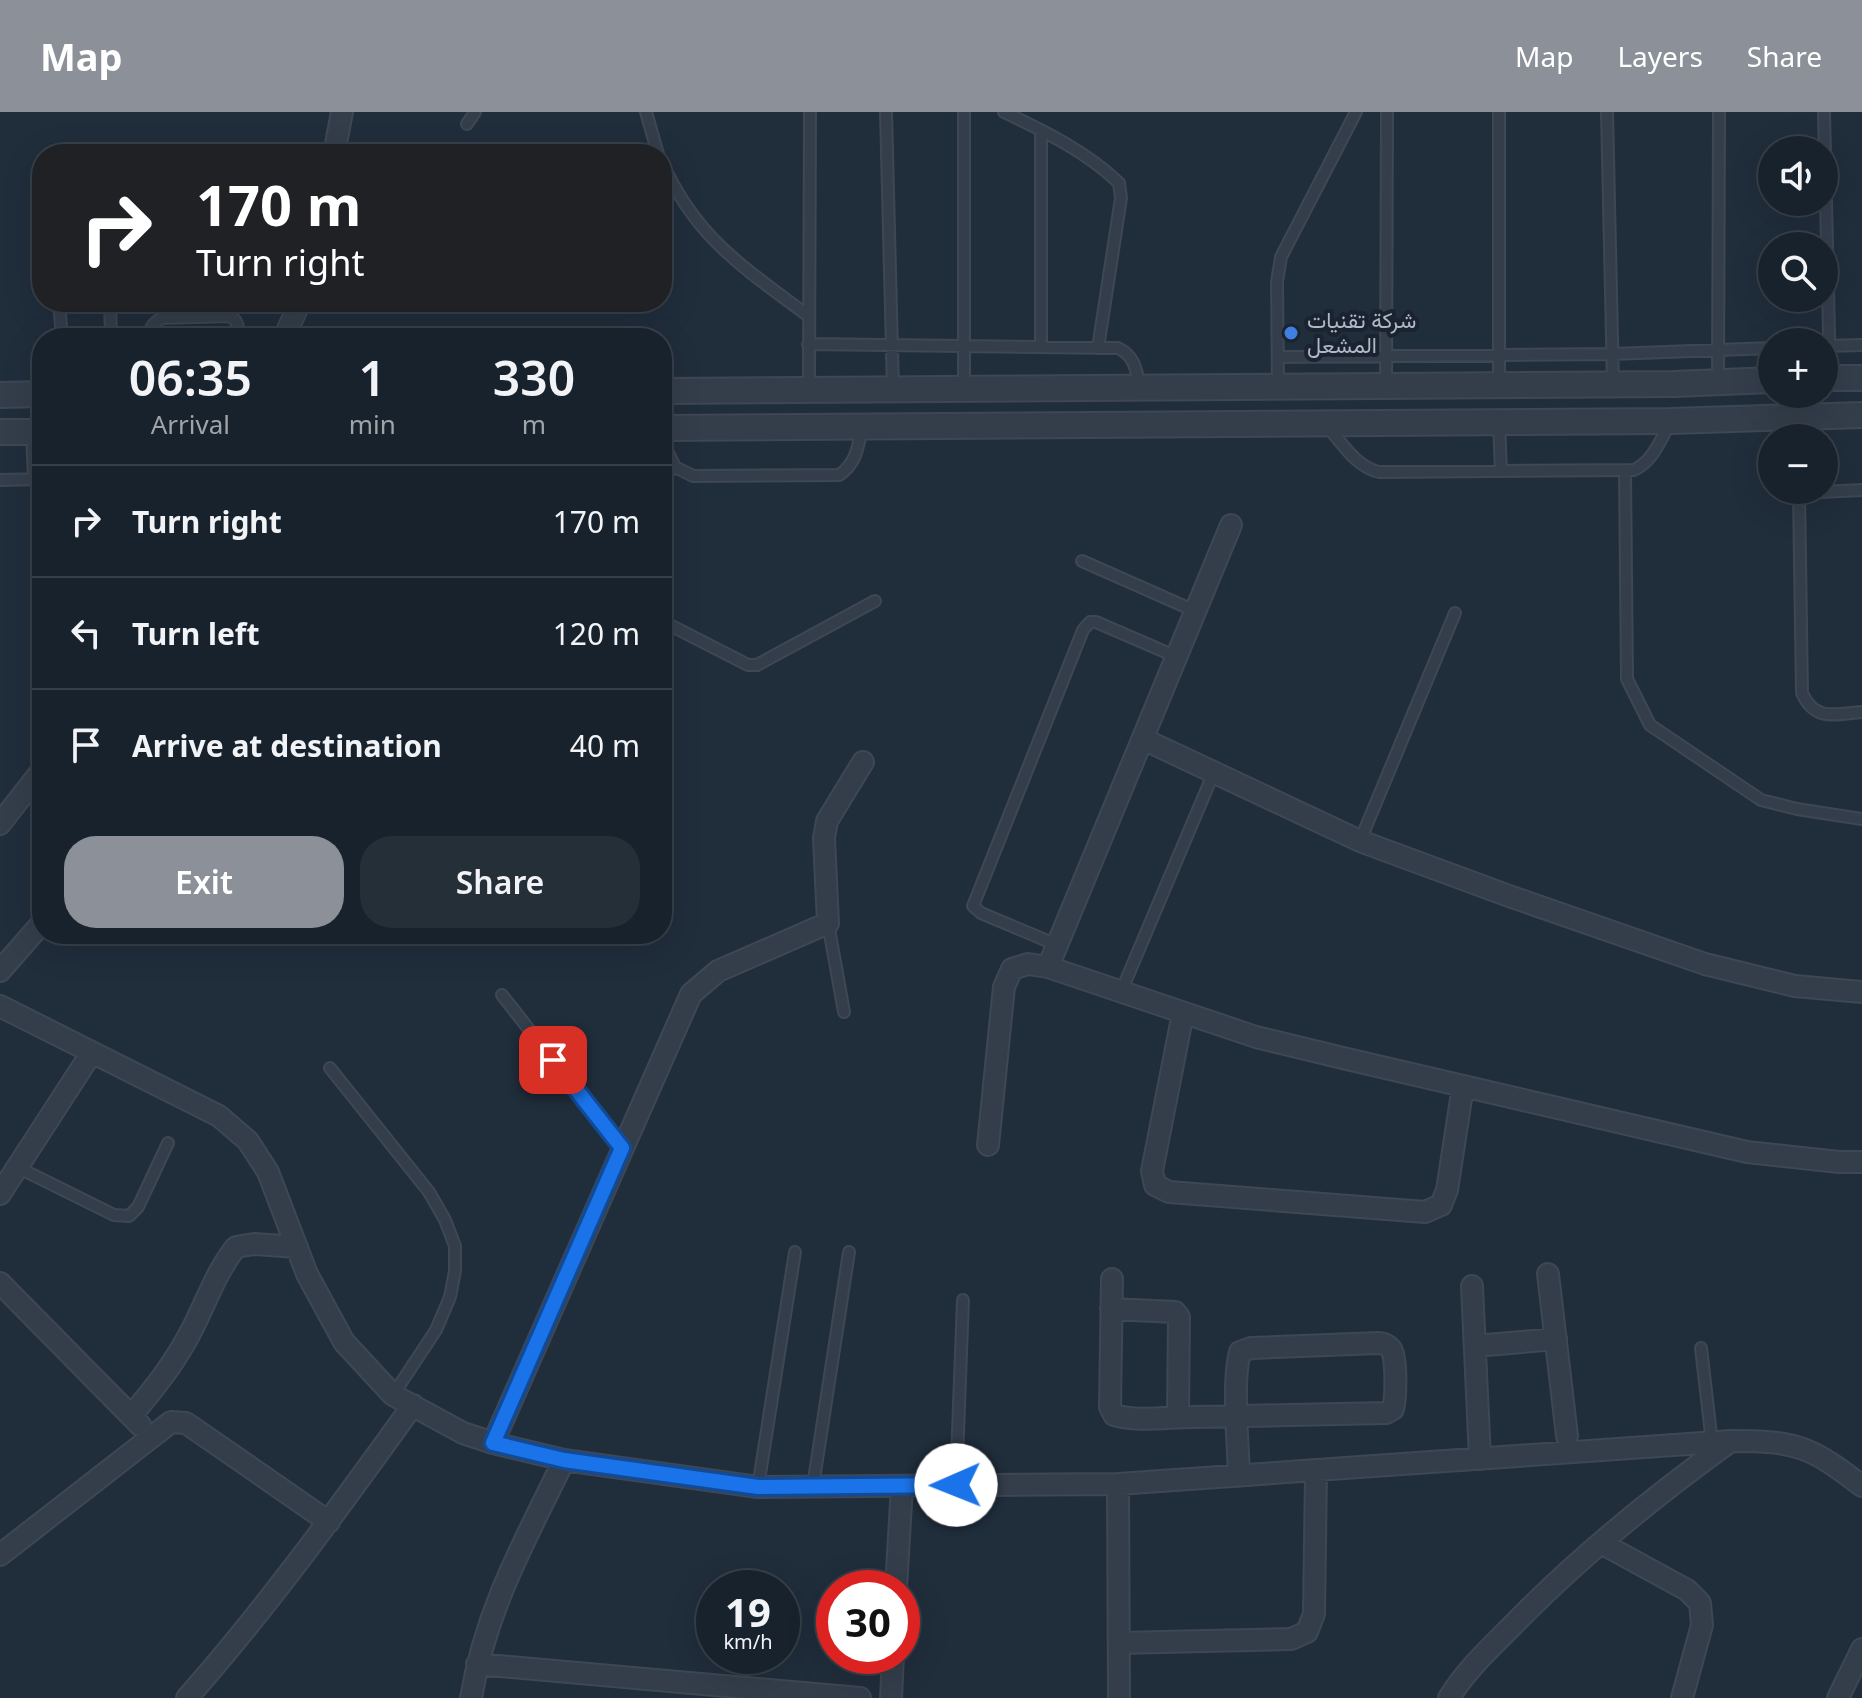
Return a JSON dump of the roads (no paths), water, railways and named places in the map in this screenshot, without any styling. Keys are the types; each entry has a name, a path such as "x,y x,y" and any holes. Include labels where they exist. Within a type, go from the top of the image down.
{"street":[{"path":"336,144 342,112"},
{"path":"1838,378 1862,378"},
{"path":"672,391 1758,381"},
{"path":"0,395 32,394"},
{"path":"1816,424 1862,415"},
{"path":"672,428 1671,421 1758,426"},
{"path":"0,432 32,432"},
{"path":"1048,967 1231,525"},
{"path":"1143,739 1360,841 1705,964 1795,986 1862,992"},
{"path":"493,1443 691,994 718,971 828,923 824,838 827,821 863,762"},
{"path":"0,824 32,783"},
{"path":"0,971 32,934"},
{"path":"988,1145 1004,987 1012,969 1028,964 1048,967 1256,1037 1747,1152 1862,1162"},
{"path":"0,1006 219,1116 248,1141 268,1172 307,1274 344,1342 393,1395 463,1433 493,1443 564,1460 758,1487 1118,1484 1772,1441 1805,1448 1832,1463 1862,1486"},
{"path":"1183,1013 1152,1171 1155,1185 1169,1192 1425,1212 1441,1205 1447,1190 1463,1086"},
{"path":"0,1194 92,1052"},
{"path":"131,1416 165,1375 188,1338 224,1262 236,1247 254,1244 297,1247"},
{"path":"1548,1274 1567,1436"},
{"path":"1112,1279 1110,1407 1114,1415 1125,1418 1238,1416 1386,1413 1393,1409 1396,1400 1393,1351 1379,1343 1251,1348 1240,1352 1237,1363 1238,1416 1239,1476"},
{"path":"0,1283 152,1438"},
{"path":"1472,1286 1480,1459"},
{"path":"1111,1309 1175,1312 1179,1317 1178,1417"},
{"path":"1475,1346 1556,1339"},
{"path":"187,1698 231,1648 329,1522 413,1405"},
{"path":"0,1555 171,1422 186,1423 329,1522"},
{"path":"1449,1698 1462,1676 1504,1633 1601,1543 1722,1442"},
{"path":"471,1698 477,1664 497,1598 564,1460"},
{"path":"1119,1643 1291,1639 1307,1632 1314,1614 1316,1470"},
{"path":"1118,1484 1119,1698"},
{"path":"897,1570 902,1486"},
{"path":"1601,1543 1687,1590 1700,1603 1702,1625 1682,1698"},
{"path":"1838,1698 1862,1649"},
{"path":"477,1664 860,1698"},
{"path":"891,1698 892,1674"}],"lane":[{"path":"467,124 475,112"},
{"path":"646,112 655,144"},
{"path":"809,391 810,112"},
{"path":"886,112 893,390"},
{"path":"964,112 964,390"},
{"path":"1004,112 1041,130 1105,170 1119,183 1121,198 1098,348"},
{"path":"1278,387 1277,282 1281,257 1356,112"},
{"path":"1386,386 1387,112"},
{"path":"1499,112 1499,385"},
{"path":"1607,112 1613,384"},
{"path":"1718,382 1719,112"},
{"path":"1824,112 1827,328"},
{"path":"1041,130 1041,347"},
{"path":"672,184 724,253 807,315"},
{"path":"151,328 162,318 229,316 235,319 238,328"},
{"path":"808,344 1118,348 1129,353 1134,362 1140,388"},
{"path":"1838,346 1862,345"},
{"path":"1278,357 1612,354 1758,349"},
{"path":"1325,424 1369,470 1634,470 1645,465 1671,421"},
{"path":"1499,423 1501,471"},
{"path":"672,461 675,467 693,476 839,475 854,460 862,428"},
{"path":"1625,470 1627,679 1650,725 1761,800 1862,819"},
{"path":"0,480 32,479"},
{"path":"1838,491 1862,490"},
{"path":"1799,504 1802,693 1808,707 1822,714 1862,712"},
{"path":"1082,561 1195,611"},
{"path":"672,626 748,665 757,665 875,601"},
{"path":"1360,841 1455,613"},
{"path":"1057,945 981,913 973,906 1077,644 1083,630 1090,622 1096,622 1177,657"},
{"path":"1121,992 1214,772"},
{"path":"828,923 844,1012"},
{"path":"502,995 622,1148"},
{"path":"330,1068 429,1192 455,1246 455,1271 436,1330 393,1395"},
{"path":"17,1167 114,1215 129,1216 138,1207 168,1143"},
{"path":"758,1487 795,1252"},
{"path":"813,1486 849,1252"},
{"path":"956,1485 963,1300"},
{"path":"1701,1348 1722,1442"}],"place":[{"name":"شركة تقنيات المشعل","path":"1291,333"}]}
